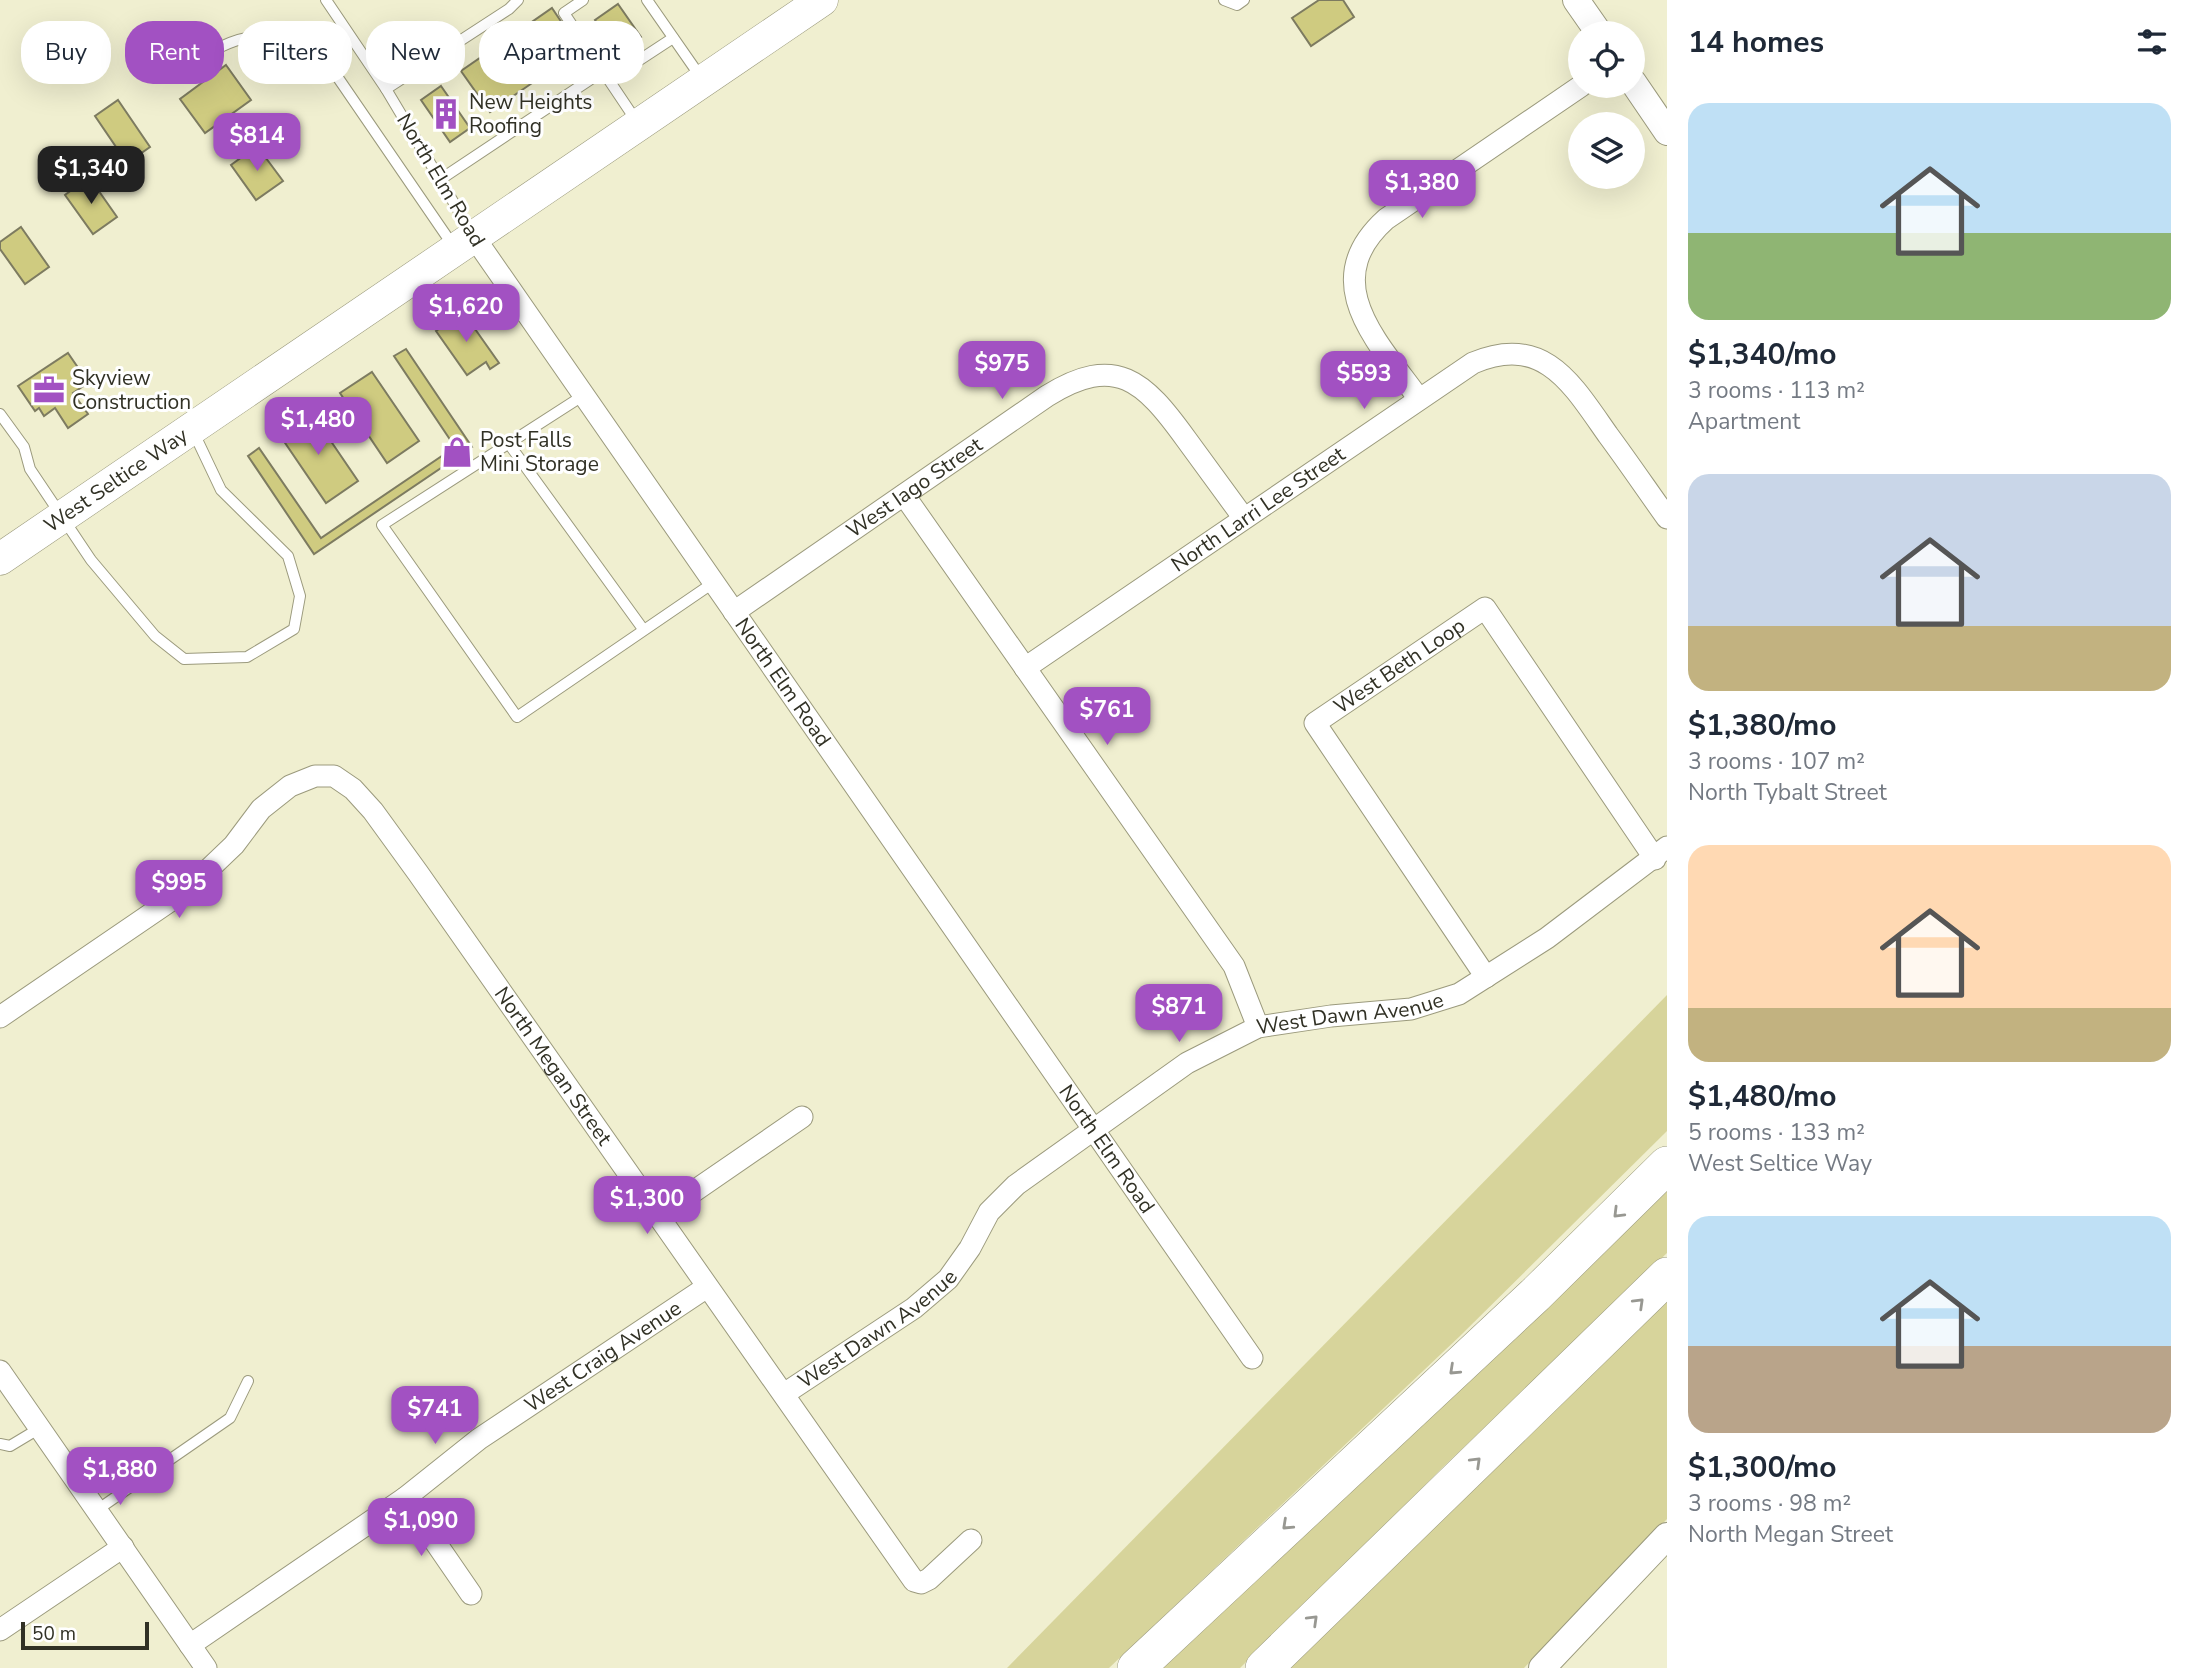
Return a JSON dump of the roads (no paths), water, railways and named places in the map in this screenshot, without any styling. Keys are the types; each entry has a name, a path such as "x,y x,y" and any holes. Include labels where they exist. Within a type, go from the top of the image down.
{"highway":[{"path":"1136,1668 1535,1295 1667,1165"},
{"path":"1264,1668 1667,1276"}],"main road":[{"name":"West Seltice Way","path":"0,559 639,125 805,8"}],"street":[{"path":"1576,0 1591,21"},
{"path":"1419,400 1358,309 1354,273 1365,241 1386,219 1568,95"},
{"path":"1644,98 1667,132"},
{"name":"North Elm Road","path":"465,243 583,396 1252,1358"},
{"name":"North Larri Lee Street","path":"1025,668 1243,517 1473,363 1492,355 1523,354 1542,361 1569,381 1667,518"},
{"name":"West Iago Street","path":"734,612 1069,382 1086,375 1126,379 1157,398 1243,517"},
{"path":"905,495 1234,966 1258,1027"},
{"name":"West Beth Loop","path":"1486,978 1315,723 1485,608 1661,853"},
{"name":"North Megan Street","path":"0,1017 189,887 234,845 261,809 290,786 315,776 334,776 353,789 373,811 914,1581 921,1583 929,1579 971,1540"},
{"name":"West Dawn Avenue","path":"783,1394 914,1308 948,1279 970,1248 989,1212 1016,1185 1187,1063 1258,1027 1331,1016 1411,1009 1458,994 1547,939 1661,853"},
{"path":"658,1216 802,1116"},
{"name":"West Craig Avenue","path":"190,1645 405,1499 479,1439 707,1287"},
{"path":"0,1371 206,1668"},
{"path":"405,1499 471,1594"},
{"path":"1542,1668 1667,1536"},
{"path":"0,1630 123,1547"}],"lane":[{"name":"North Elm Road","path":"326,0 386,89 441,179 465,243"},
{"path":"386,89 509,9 517,0"},
{"path":"569,21 564,13 583,0"},
{"path":"647,0 703,81"},
{"path":"1224,0 1237,5 1244,0"},
{"path":"224,45 237,38 284,38 311,51 332,69 465,243"},
{"path":"644,54 673,38"},
{"path":"441,179 593,84"},
{"path":"611,84 639,125"},
{"path":"583,396 382,525 517,717 713,583"},
{"path":"0,414 24,447 30,469 62,517 116,590 155,636 184,660 247,657 294,629 300,596 288,556 221,490 192,429"},
{"path":"509,444 643,629"},
{"path":"97,1510 230,1418 248,1381"},
{"path":"0,1444 10,1446 40,1429"}],"place":[{"name":"New Heights Roofing","path":"446,114"},
{"name":"Skyview Construction","path":"49,390"},
{"name":"Post Falls Mini Storage","path":"457,452"}]}
